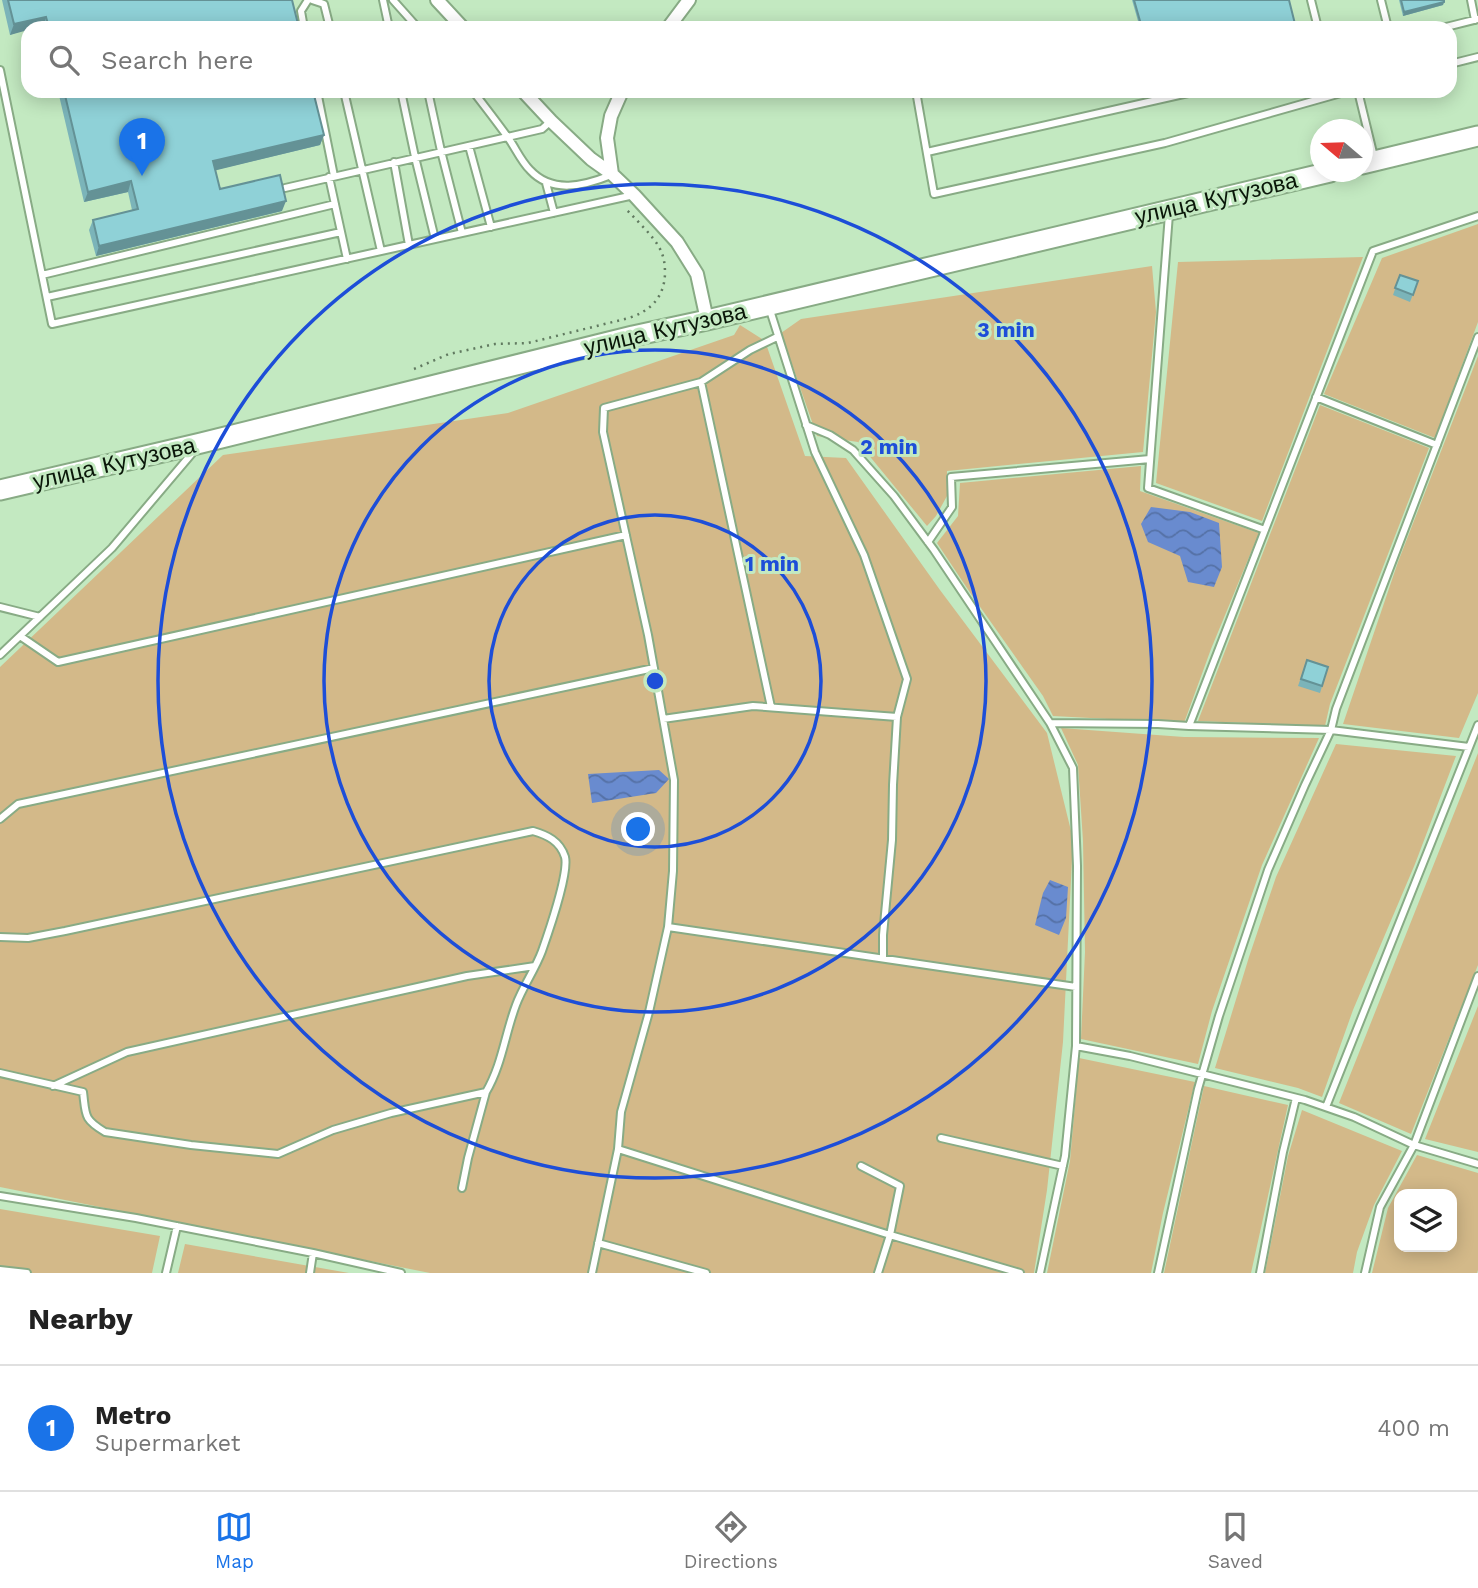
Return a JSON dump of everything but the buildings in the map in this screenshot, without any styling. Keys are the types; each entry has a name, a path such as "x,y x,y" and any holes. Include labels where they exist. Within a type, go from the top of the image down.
{"main road":[{"path":"1373,161 1478,136"},
{"name":"улица Кутузова","path":"0,490 633,336 1310,177"}],"street":[{"path":"437,0 456,21"},
{"path":"673,21 689,0"},
{"path":"530,98 591,159 634,195 677,242 697,274 707,320"},
{"path":"612,174 607,138 611,116 619,98"}],"lane":[{"path":"303,21 301,11 310,0 324,4 328,21"},
{"path":"383,0 388,21"},
{"path":"393,0 411,21"},
{"path":"1311,0 1316,21"},
{"path":"1381,0 1386,21"},
{"path":"1457,24 1477,19 1471,0"},
{"path":"1457,62 1478,57"},
{"path":"0,70 52,324 634,195"},
{"path":"318,98 335,204 347,259"},
{"path":"346,98 381,251"},
{"path":"402,98 435,239"},
{"path":"430,98 462,233"},
{"path":"478,98 530,170 546,183 566,187 594,182 612,174"},
{"path":"917,98 934,194 1165,143 1323,98"},
{"path":"927,152 1166,98"},
{"path":"1359,98 1362,119"},
{"path":"285,188 542,129 551,121"},
{"path":"469,146 491,227"},
{"path":"394,162 409,245"},
{"path":"546,183 554,213"},
{"path":"43,275 335,204"},
{"path":"1170,209 1148,488 1265,530"},
{"path":"1189,726 1373,251 1478,216"},
{"path":"47,297 341,232"},
{"path":"768,305 815,452 863,555 907,679 897,717 892,840 883,958"},
{"path":"592,1273 618,1149 621,1112 649,1012 668,927 673,872 674,780 654,668 603,432 604,408 701,382 750,350 778,337"},
{"path":"1158,1273 1202,1075 1268,870 1331,730 1336,709 1478,337"},
{"path":"701,382 771,707"},
{"path":"1316,397 1437,445"},
{"path":"806,425 830,435 853,450 894,496 1050,723 1073,768 1077,866 1076,1046 1063,1166 1040,1273"},
{"path":"0,655 112,548 201,443"},
{"path":"928,542 952,507 951,477 1150,459"},
{"path":"20,636 58,662 626,536"},
{"path":"0,607 40,617"},
{"path":"0,818 18,804 654,668"},
{"path":"663,719 753,706 897,717"},
{"path":"1050,723 1331,730 1469,747"},
{"path":"1326,1107 1478,725"},
{"path":"0,937 28,938 533,831 545,835 558,843 565,858 562,882 541,952 516,1004 496,1076 486,1092 462,1188"},
{"path":"668,927 1076,986"},
{"path":"52,1086 127,1052 467,976 535,966"},
{"path":"1365,1273 1380,1207 1413,1145 1478,976"},
{"path":"1076,1046 1129,1056 1296,1098 1354,1117 1413,1145 1478,1164"},
{"path":"0,1073 83,1092 86,1119 105,1132 191,1146 278,1154 345,1127 391,1113 486,1092"},
{"path":"1260,1273 1296,1098"},
{"path":"941,1138 1063,1166"},
{"path":"618,1149 1020,1273"},
{"path":"861,1166 900,1186 890,1235 878,1273"},
{"path":"0,1196 177,1226 401,1273"},
{"path":"166,1273 177,1226"},
{"path":"598,1242 706,1273"},
{"path":"310,1273 313,1253"},
{"path":"0,1270 27,1273"}],"path":[{"path":"414,369 449,354 495,344 528,343 629,318 652,306 661,294 665,279 665,262 659,247 631,213 624,208 615,207"}],"shaded area":[{"path":"1478,224 1478,322 1435,438 1324,394 1382,258"},
{"path":"1363,257 1262,521 1156,483 1178,262"},
{"path":"1152,266 1156,312 1143,452 947,471 947,496 927,526 858,442 817,436 781,333 801,319"},
{"path":"740,325 765,341 805,456 846,458 1047,733 1073,839 1063,1042 1047,1190 1034,1273 430,1273 0,1187 0,667 223,455 508,413 734,335"},
{"path":"1478,356 1478,693 1459,738 1343,724 1398,562"},
{"path":"1320,405 1429,448 1330,704 1325,726 1198,721"},
{"path":"1141,466 1140,491 1259,533 1184,723 1053,716 1043,696 937,543 958,516 960,483"},
{"path":"1061,728 1184,737 1319,738 1262,865 1212,1011 1198,1064 1081,1039 1085,952 1083,841 1078,765"},
{"path":"1336,744 1456,756 1415,864 1353,1010 1322,1097 1298,1088 1215,1068 1276,877"},
{"path":"1478,753 1478,965 1411,1134 1339,1103"},
{"path":"1478,1006 1478,1152 1425,1139"},
{"path":"1079,1058 1195,1082 1151,1273 1047,1273 1070,1161"},
{"path":"1204,1086 1288,1105 1251,1273 1164,1273"},
{"path":"1302,1110 1402,1151 1374,1205 1357,1252 1353,1273 1265,1273 1288,1156"},
{"path":"1417,1155 1478,1173 1477,1273 1372,1273 1388,1208 1394,1197 1394,1252 1457,1252 1457,1189 1398,1189"},
{"path":"0,1209 160,1236 152,1273 0,1273"},
{"path":"185,1244 349,1273 178,1273"}],"water":[{"path":"1151,507 1190,512 1219,523 1222,567 1214,587 1188,582 1180,556 1148,542 1141,524"},
{"path":"659,770 669,779 656,793 592,803 588,774"},
{"path":"1050,880 1068,887 1066,918 1059,935 1035,925 1043,893"}],"place":[{"name":"Metro","path":"142,176"}]}
